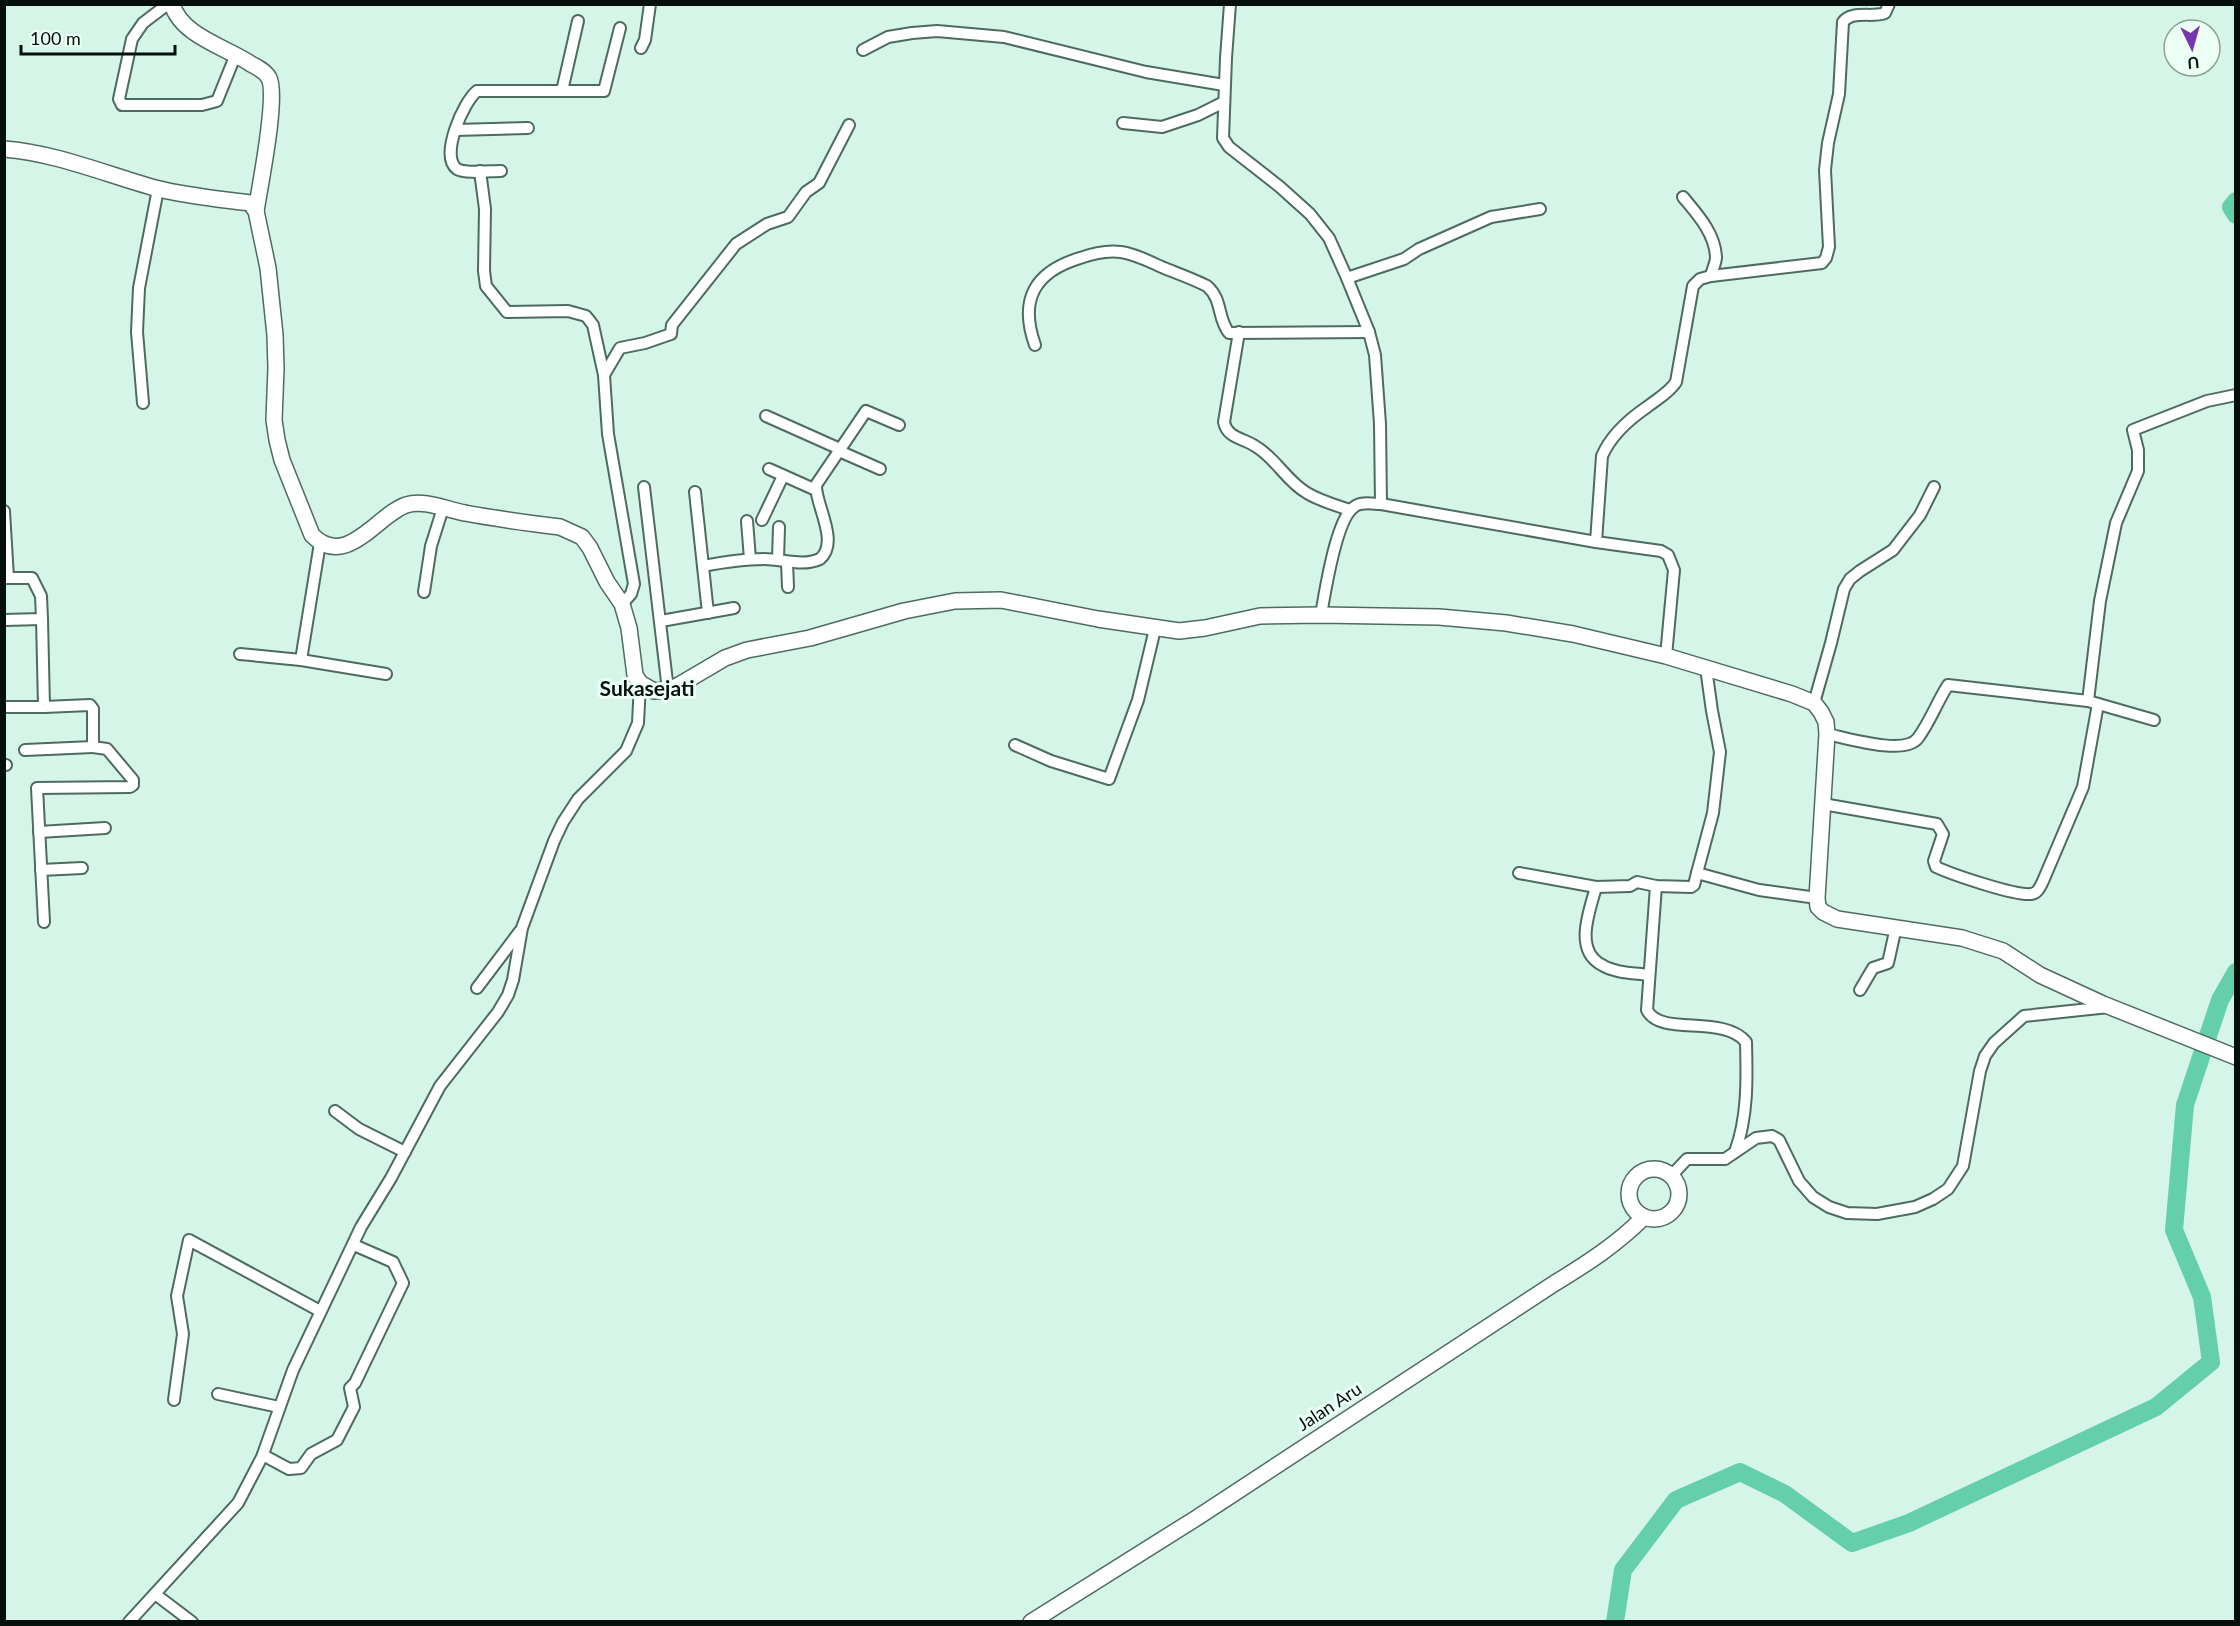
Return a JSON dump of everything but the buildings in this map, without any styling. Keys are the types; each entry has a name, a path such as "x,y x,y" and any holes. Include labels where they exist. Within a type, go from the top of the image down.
{"street":[{"path":"236,54 218,101 202,105 123,105 119,99 132,39 143,23 170,4 185,25 236,54 264,72 269,79 271,91 256,211 268,268 275,335 274,420 282,460 312,535 320,543 330,546 350,543 397,510 407,505 425,504 465,514 560,527 574,533 582,537 590,548 607,582 622,604 629,628 635,675 640,683 654,691 668,690 725,658 747,650 810,638 904,611 955,601 1001,600 1098,620 1179,631 1260,616 1439,617 1506,623 1573,634 1666,656 1738,676 1814,703 1821,712 1826,722 1827,735 1817,898 1818,907 1823,912 1837,919 1962,938 2003,951 2040,975 2109,1007 2235,1057"},
{"path":"641,48 645,40 650,4"},
{"path":"1230,4 1223,138 1225,143 1310,214 1329,238 1347,278 1369,332 1378,386 1381,504"},
{"path":"1596,542 1599,472 1607,445 1620,428 1673,386 1684,347 1693,286 1696,281 1711,276 1822,263 1826,258 1829,247 1825,170 1828,143 1839,94 1843,22 1852,15 1885,13 1889,4"},
{"path":"561,91 578,21"},
{"path":"501,171 457,168 452,160 451,149 460,115 473,94 477,91 604,91 620,28"},
{"path":"863,50 888,37 937,31 1004,38 1146,72 1224,85"},
{"path":"1123,123 1162,127 1198,115 1224,102"},
{"path":"604,375 620,348 671,334 672,325 736,244 767,224 788,217 806,192 822,180 849,125"},
{"path":"456,130 528,128"},
{"path":"4,149 23,150 63,160 158,189 250,203 256,211"},
{"path":"480,171 485,209 484,271 486,286 507,312 568,311 586,316 593,325 604,375 608,434 634,585 631,594 622,604"},
{"path":"143,403 137,332 139,288 158,189"},
{"path":"1683,197 1704,222 1712,241 1716,258 1711,276"},
{"path":"1347,278 1404,260 1419,249 1491,217 1540,209"},
{"path":"1035,345 1028,320 1035,285 1068,261 1107,251 1129,253 1207,286 1217,295 1226,330 1229,333 1369,332"},
{"path":"1239,332 1224,422 1225,429 1229,434 1266,453 1291,480 1306,492 1350,510"},
{"path":"1823,804 1937,824 1943,834 1934,861 1936,867 2006,890 2033,894 2038,890 2083,788 2093,703 2100,601 2116,523 2138,471 2138,450 2133,430 2207,400 2235,395"},
{"path":"703,566 750,559 816,561 825,555 825,515 816,485 866,411 899,425"},
{"path":"765,416 880,469"},
{"path":"769,469 816,490"},
{"path":"762,520 783,476"},
{"path":"644,487 668,690"},
{"path":"1814,703 1832,643 1844,589 1850,579 1860,571 1893,550 1920,515 1934,487"},
{"path":"695,492 708,613"},
{"path":"1321,615 1332,558 1350,510 1359,504 1381,504 1596,542 1661,551 1668,555 1674,570 1666,656"},
{"path":"424,592 431,546 443,508"},
{"path":"4,511 6,578 32,578 41,596 44,707"},
{"path":"747,521 750,559"},
{"path":"779,527 788,587"},
{"path":"301,660 320,543"},
{"path":"661,621 734,608"},
{"path":"4,620 42,619"},
{"path":"1015,745 1051,761 1109,779 1137,700 1155,628"},
{"path":"240,654 301,660 386,674"},
{"path":"1519,873 1596,887 1630,886 1637,882 1656,886 1693,886 1713,813 1720,752 1708,689 1707,668"},
{"path":"129,1622 238,1503 263,1455 279,1407 320,1311 361,1227 440,1086 498,1012 508,994 513,980 522,928 563,822 578,799 626,751 638,723 640,683"},
{"path":"1827,735 1895,747 1907,746 1917,741 1948,685 2093,703 2154,720"},
{"path":"4,707 90,705 93,709 93,747"},
{"path":"25,750 93,747 107,749 133,780 133,785 130,786 37,788 44,922"},
{"path":"39,832 105,828"},
{"path":"41,870 82,868"},
{"path":"1697,873 1760,891 1817,898"},
{"path":"1656,886 1647,1010 1654,1019 1678,1025 1724,1029 1739,1035 1746,1042 1744,1060 1747,1092 1735,1152"},
{"path":"1596,887 1585,930 1586,942 1592,957 1601,965 1614,970 1648,975"},
{"path":"1860,990 1873,968 1888,963 1896,927"},
{"path":"477,988 522,928"},
{"path":"1672,1175 1687,1159 1725,1159 1756,1138 1772,1136 1779,1140 1799,1181 1814,1197 1829,1207 1846,1213 1877,1214 1915,1207 1948,1189 1963,1166 1980,1071 1985,1056 1994,1044 2024,1016 2109,1007"},
{"path":"335,1111 359,1130 405,1152"},
{"path":"1656,1168 1672,1175 1679,1189 1678,1204 1667,1216 1652,1219 1644,1217 1636,1212 1631,1204 1629,1186 1633,1179 1640,1173 1656,1168"},
{"name":"Jalan Aru","path":"1031,1622 1602,1255 1644,1217"},
{"path":"174,1400 183,1334 177,1296 189,1239 320,1311"},
{"path":"263,1455 289,1469 301,1468 311,1454 337,1440 354,1407 350,1388 355,1383 403,1283 393,1262 354,1245"},
{"path":"218,1394 279,1407"},
{"path":"155,1594 192,1622"}],"waterway":[{"path":"2236,201 2231,207 2236,215"},
{"path":"1615,1622 1623,1570 1676,1500 1740,1472 1785,1494 1852,1543 1909,1523 2156,1407 2211,1362 2202,1297 2174,1230 2185,1105 2220,1000 2236,972"}],"district":[{"name":"Sukasejati","path":"647,687"}]}
